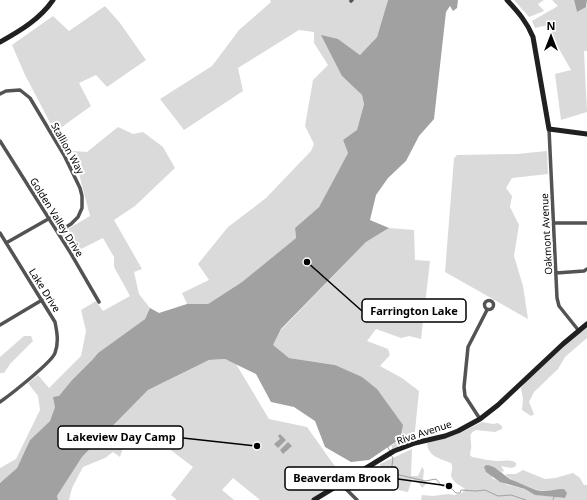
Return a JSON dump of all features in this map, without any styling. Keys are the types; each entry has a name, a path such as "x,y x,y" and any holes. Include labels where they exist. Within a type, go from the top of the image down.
{"street":[{"path":"0,42 22,31 40,15 53,0"},
{"path":"507,0 522,15 530,28 533,37 539,63 549,128 587,134"},
{"name":"Stallion Way","path":"0,94 6,91 20,90 30,98 64,155 80,188 82,208 78,218 58,232"},
{"name":"Oakmont Avenue","path":"549,128 557,298 559,306 579,331"},
{"name":"Golden Valley Drive","path":"0,141 50,218 98,302"},
{"path":"6,244 50,218"},
{"path":"554,223 587,222"},
{"name":"Lake Drive","path":"0,233 55,322 58,332 55,354 39,371 0,402"},
{"path":"556,273 584,271 587,269"},
{"path":"0,325 42,300"},
{"path":"480,419 465,396 464,387 468,347 487,310"},
{"name":"Riva Avenue","path":"314,500 390,453 415,443 458,431 480,419 498,405 587,324"},
{"path":"340,483 357,500"}],"shaded area":[{"path":"270,0 388,0 377,37 360,55 338,39 342,76 362,95 364,103 357,131 343,140 348,153 319,207 295,228 296,238 242,282 208,304 187,304 182,293 209,280 198,264 228,227 266,198 311,151 314,144 305,126 313,80 328,65 314,43 314,32 299,30 238,68 243,91 184,130 160,99 212,66 239,30 271,2"},
{"path":"388,0 458,0 457,8 453,11 450,6 446,12 434,119 419,136 406,161 388,178 376,195 370,220 389,228 366,242 281,329 273,345 289,358 335,365 362,377 377,389 403,425 400,439 369,460 351,462 325,447 315,421 294,407 271,402 256,374 225,359 209,360 148,390 82,457 57,496 58,500 0,500 0,483 17,468 30,440 50,421 55,407 53,397 59,396 98,353 145,319 150,308 159,313 187,304 208,304 242,282 296,238 295,228 319,207 348,153 343,140 357,130 364,104 362,95 342,76 321,35 338,39 360,55 377,37"},
{"path":"514,0 544,0 538,4 544,11 529,17"},
{"path":"552,0 574,0 577,12 587,6 587,51 584,51 587,112 561,120 555,74 571,70 548,25 535,28 532,21 558,6"},
{"path":"574,0 587,0 586,7 577,12"},
{"path":"105,6 120,23 146,60 107,87 96,75 79,83 91,106 55,132 25,75 12,45 53,16 69,31"},
{"path":"118,127 133,134 143,132 163,147 175,168 135,206 114,220 142,269 134,272 139,294 150,308 145,319 98,353 72,380 59,397 50,421 30,440 17,468 0,483 0,468 16,459 40,410 38,396 28,383 38,375 49,388 81,356 86,331 81,310 96,301 103,311 130,296 114,267 114,257 103,238 73,253 61,233 90,216 73,151 87,152"},
{"path":"547,151 548,174 512,178 506,188 512,196 510,207 519,225 514,256 523,286 528,319 445,272 454,158 457,155 517,154"},
{"path":"389,228 414,230 415,260 430,261 421,339 409,336 401,338 376,329 367,341 388,349 390,355 380,366 402,378 419,391 414,441 393,449 391,446 400,439 335,365 289,358 272,346 281,330 366,242"},
{"path":"587,326 587,338 565,357 558,369 534,392 529,402 534,414 531,416 522,410 523,399 521,388 525,382"},
{"path":"24,336 31,336 33,341 10,364 4,373 0,373 0,357"},
{"path":"225,359 236,364 269,419 307,427 334,465 348,477 313,500 260,500 233,478 222,490 234,500 177,500 171,495 193,467 142,428 127,435 120,457 113,452 105,458 83,467 72,488 69,500 58,500 57,496 82,457 148,390 209,360"},
{"path":"482,422 493,424 498,423 502,426 502,429 495,432 473,431 470,436 470,455 472,457 488,460 510,461 516,463 516,466 512,468 501,466 504,471 502,472 493,467 492,478 508,485 525,489 537,495 565,498 552,490 547,491 528,487 505,475 516,474 523,470 545,479 573,473 580,478 584,485 587,485 587,500 421,500 422,495 454,495 462,493 465,489 452,479 451,463 432,454 429,451 427,443 458,434"},
{"path":"280,434 286,440 278,448 274,444 280,439 278,436"},
{"path":"288,442 292,446 283,454 280,450"},
{"path":"412,449 411,476 418,476 422,467 424,470 423,479 427,483 422,488 419,483 412,479 408,492 395,489 385,481 380,464"},
{"path":"486,465 495,468 510,479 536,490 546,491 564,489 567,493 565,498 535,495 525,489 500,482 486,472 484,467"}],"waterway":[{"path":"388,447 390,452"},
{"path":"391,455 393,458 391,473 425,481 436,479 442,486 449,486 456,493 460,493 461,490 485,490 498,496 511,495 526,500"}],"place":[{"name":"Farrington Lake","path":"307,262"},
{"name":"Lakeview Day Camp","path":"257,446"},
{"name":"Beaverdam Brook","path":"449,486"}]}
